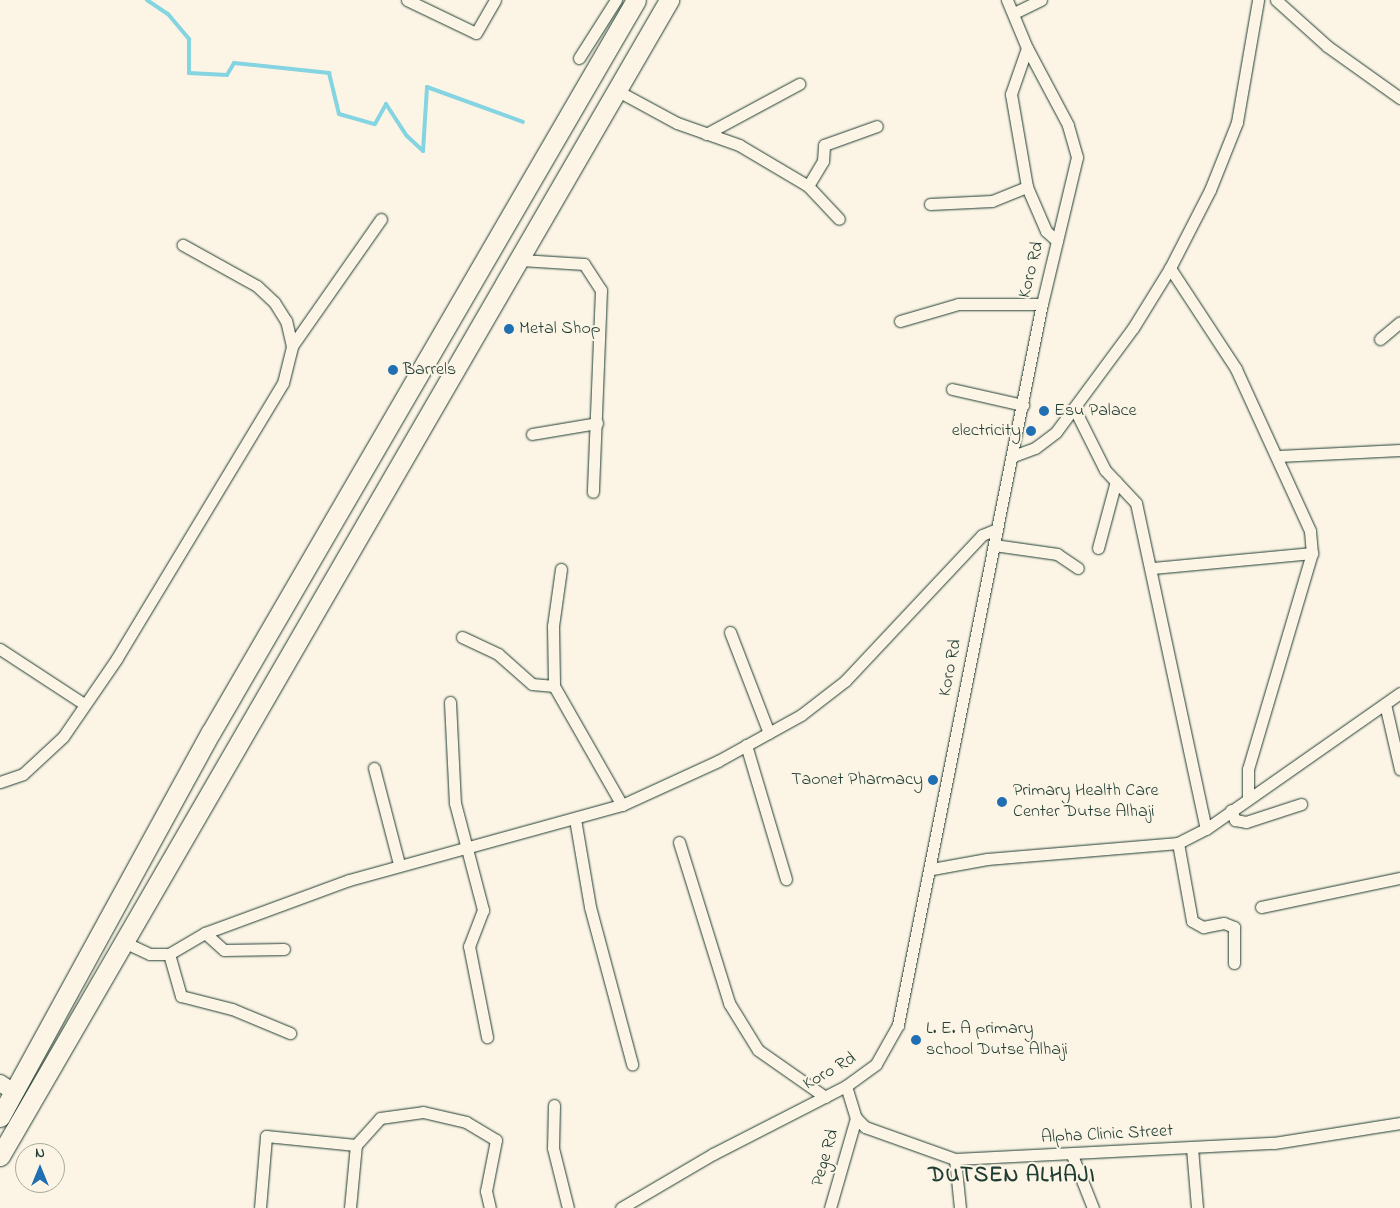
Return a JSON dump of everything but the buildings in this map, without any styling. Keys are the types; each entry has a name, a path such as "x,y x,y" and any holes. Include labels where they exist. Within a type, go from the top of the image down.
{"main road":[{"path":"0,1117 7,1087 636,0"},
{"path":"0,1156 126,943 438,396 521,260 616,90 669,0"}],"street":[{"path":"407,0 476,33 496,0"},
{"path":"580,58 616,0"},
{"name":"Koro Rd","path":"621,1208 713,1154 846,1086 876,1064 898,1025 932,869 1042,304 1075,168 1076,145 1027,48 1007,0"},
{"path":"1014,14 1041,0"},
{"path":"1013,456 1044,443 1074,408 1133,328 1170,268 1210,190 1238,122 1258,0"},
{"path":"1276,0 1328,46 1400,98"},
{"path":"1027,48 1011,94 1027,187 1046,231 1058,241"},
{"path":"706,134 799,84"},
{"path":"616,90 706,134 739,146 808,186 839,219"},
{"path":"808,186 822,164 824,146 877,126"},
{"path":"930,204 992,201 1027,187"},
{"path":"0,782 23,774 45,758 117,658 274,401 292,346 381,219"},
{"path":"183,245 257,286 274,302 286,321 292,346"},
{"path":"521,260 584,264 595,274 602,290 594,492"},
{"path":"1170,268 1236,369 1279,456 1308,523 1312,553 1248,769 1248,797"},
{"path":"900,320 958,304 1042,304"},
{"path":"1380,338 1400,322"},
{"path":"952,389 1023,405"},
{"path":"1074,408 1105,470 1134,498 1153,568 1206,829"},
{"path":"532,434 596,423"},
{"path":"1279,456 1400,450"},
{"path":"1098,548 1116,481"},
{"path":"126,943 150,954 169,954 205,933 399,864 467,844 574,819 622,805 746,746 845,681 982,535 998,528"},
{"path":"994,545 1051,552 1078,568"},
{"path":"1153,568 1312,553"},
{"path":"561,569 553,626 554,686 622,805"},
{"path":"730,632 768,733"},
{"path":"462,637 498,654 532,684 554,686"},
{"path":"0,649 84,704"},
{"path":"932,869 987,859 1178,843 1206,829 1248,797 1400,693"},
{"path":"450,702 455,803 483,910 469,946 470,962 487,1037"},
{"path":"1385,704 1400,769"},
{"path":"746,746 786,879"},
{"path":"374,768 399,864"},
{"path":"1231,810 1235,820 1246,822 1301,804"},
{"path":"574,819 590,907 632,1064"},
{"path":"679,842 730,1003 758,1050 825,1097"},
{"path":"1178,843 1192,920 1203,927 1224,923 1234,927 1234,963"},
{"path":"1261,907 1400,878"},
{"path":"205,933 224,950 284,949"},
{"path":"169,954 181,996 232,1009 290,1033"},
{"path":"846,1086 856,1118"},
{"path":"554,1105 553,1148 568,1208"},
{"path":"350,1208 356,1145 380,1118 409,1112 436,1113 486,1130 496,1140 486,1191 490,1208"},
{"name":"Alpha Clinic Street","path":"856,1118 875,1132 955,1159 1072,1155 1274,1143 1400,1123"},
{"name":"Pege Rd","path":"830,1208 856,1118"},
{"path":"260,1208 266,1136 356,1145"},
{"path":"1192,1148 1197,1208"},
{"path":"1072,1155 1093,1208"},
{"path":"955,1159 960,1208"}],"waterway":[{"path":"147,0 168,14 189,39 189,73 227,75 234,63 329,73 339,114 375,124 386,104 407,136 423,151 427,87 523,122"}],"place":[{"name":"Metal Shop","path":"509,329"},
{"name":"Barrels","path":"393,370"},
{"name":"Esu Palace","path":"1044,411"},
{"name":"electricity","path":"1031,431"},
{"name":"Taonet Pharmacy","path":"933,780"},
{"name":"Primary Health Care Center Dutse Alhaji","path":"1002,802"},
{"name":"L. E. A primary school Dutse Alhaji","path":"916,1040"}],"district":[{"name":"DUTSEN ALHAJI","path":"1012,1177"}]}
